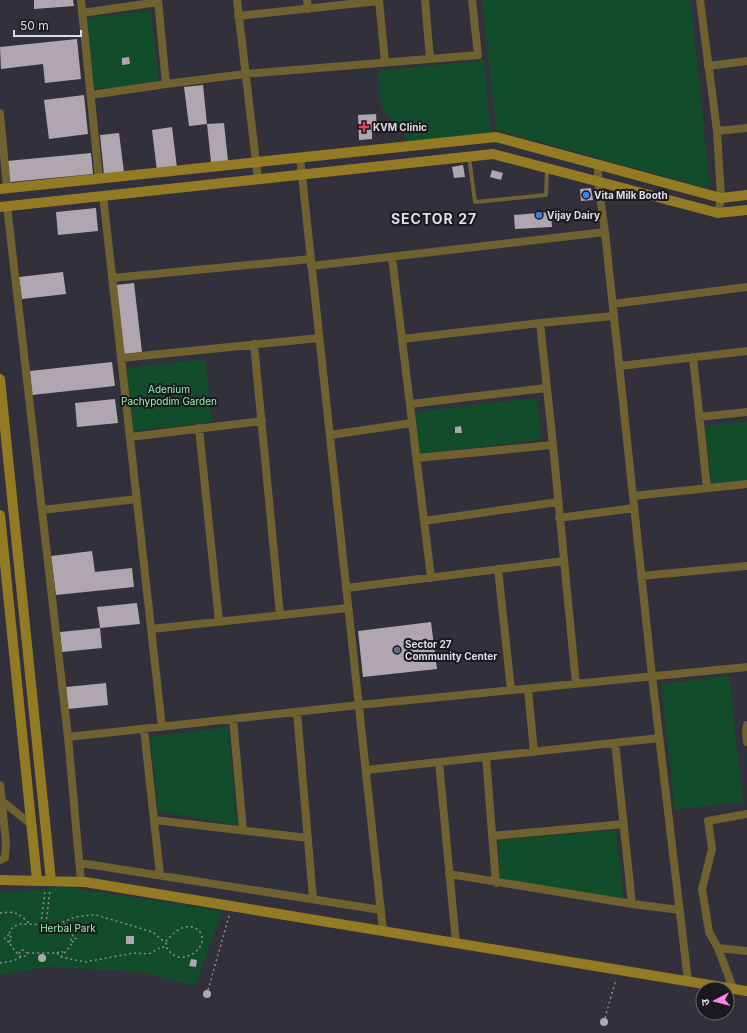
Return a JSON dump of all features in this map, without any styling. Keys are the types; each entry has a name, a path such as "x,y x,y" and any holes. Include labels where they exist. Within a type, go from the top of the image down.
{"street":[{"path":"81,0 99,179"},
{"path":"237,0 258,179"},
{"path":"307,0 308,9"},
{"path":"425,0 430,59"},
{"path":"91,95 246,74 478,54 472,0"},
{"path":"700,0 717,131 721,198 718,213"},
{"path":"82,13 158,1 166,84"},
{"path":"238,16 379,1 385,62"},
{"path":"708,66 747,61"},
{"path":"0,114 4,189 496,137 721,198 747,195"},
{"path":"717,131 747,128"},
{"path":"81,882 68,737 42,510 2,203 104,195 493,154 718,213 747,210"},
{"path":"300,157 383,931"},
{"path":"598,164 598,182 606,232 652,676 688,981"},
{"path":"104,195 162,727"},
{"path":"112,278 392,257 606,232"},
{"path":"392,257 431,578"},
{"path":"613,304 747,287"},
{"path":"402,339 614,316"},
{"path":"540,323 576,684"},
{"path":"121,358 319,338"},
{"path":"254,344 280,616"},
{"path":"620,366 747,351"},
{"path":"693,357 707,488"},
{"path":"0,379 44,880"},
{"path":"410,404 546,388"},
{"path":"699,417 747,412"},
{"path":"130,436 262,421"},
{"path":"330,434 412,424"},
{"path":"199,428 219,622"},
{"path":"417,458 553,445"},
{"path":"633,496 747,484"},
{"path":"42,510 136,499"},
{"path":"424,520 558,502"},
{"path":"559,518 634,508"},
{"path":"0,515 32,825 44,880"},
{"path":"346,588 564,561"},
{"path":"642,576 747,566"},
{"path":"498,569 511,690"},
{"path":"151,629 348,608"},
{"path":"68,737 359,705 747,667"},
{"path":"528,689 534,752"},
{"path":"296,712 313,899"},
{"path":"233,719 243,830"},
{"path":"747,725 747,742"},
{"path":"144,729 160,875"},
{"path":"366,770 659,738"},
{"path":"615,743 632,904"},
{"path":"486,757 496,883"},
{"path":"439,762 456,943"},
{"path":"0,785 6,843 4,858 0,860"},
{"path":"2,802 32,825"},
{"path":"730,981 718,948 709,932 702,889 712,848 708,821 747,814"},
{"path":"154,820 308,838"},
{"path":"492,836 624,824"},
{"path":"80,863 381,910"},
{"path":"449,874 496,883 680,910"},
{"path":"0,880 81,882 695,982"},
{"path":"718,948 747,952"},
{"path":"735,988 747,991"}],"lane":[{"path":"469,156 475,202 546,195 547,169"}],"path":[{"path":"41,924 45,891 44,880"},
{"path":"44,880 46,924"},
{"path":"208,990 231,906"},
{"path":"0,913 12,912 20,915 30,924"},
{"path":"60,925 60,923 73,918 96,915 153,932 162,940 166,941"},
{"path":"62,922 64,927"},
{"path":"21,957 9,942 5,940 6,936 9,935 13,927 18,924 60,925 61,927 69,929 76,939 61,957"},
{"path":"161,946 179,957 189,956 196,952 201,944 202,938 199,930 194,927 187,926 180,928 166,941 166,948"},
{"path":"9,935 12,938 9,942"},
{"path":"72,942 70,939 73,936"},
{"path":"161,946 160,943 162,940"},
{"path":"57,953 61,957 84,962 134,953 149,954 161,946"},
{"path":"19,954 20,951 23,950 27,953 57,953 61,951 64,953"},
{"path":"0,963 13,962 25,956 27,953"},
{"path":"605,1018 619,970"}],"green space":[{"path":"482,0 687,0 691,3 710,189 496,130"},
{"path":"151,11 159,82 93,89 86,18"},
{"path":"484,60 491,134 409,142 381,106 378,71"},
{"name":"Adenium Pachypodim Garden","path":"205,359 212,422 133,431 126,368"},
{"path":"537,398 541,440 419,454 415,412"},
{"path":"747,421 747,481 712,485 705,426"},
{"path":"729,676 743,802 675,810 661,684"},
{"path":"228,727 237,825 158,811 150,737"},
{"path":"616,830 624,900 500,880 498,840"},
{"name":"Herbal Park","path":"65,887 222,911 195,986 142,972 49,967 0,975 0,893"}],"building":[{"path":"34,0 73,0 74,6 34,9"},
{"path":"77,39 81,79 45,83 43,64 1,69 0,47"},
{"path":"129,57 130,64 122,65 122,58"},
{"path":"203,85 207,124 189,126 184,87"},
{"path":"84,95 88,134 49,139 44,100"},
{"path":"376,114 377,132 372,133 372,139 359,140 358,115"},
{"path":"224,123 228,161 211,162 207,124"},
{"path":"172,127 177,168 157,171 152,130"},
{"path":"119,133 124,172 104,175 100,135"},
{"path":"91,153 93,174 10,182 7,161"},
{"path":"463,165 465,177 454,178 452,167"},
{"path":"492,170 503,173 501,180 490,177"},
{"name":"Vita Milk Booth","path":"591,188 593,200 581,201 580,189"},
{"path":"96,208 98,231 58,235 56,212"},
{"path":"551,212 552,227 515,229 514,215"},
{"path":"63,272 66,294 22,299 19,277"},
{"path":"134,283 142,352 123,355 116,285"},
{"path":"112,362 115,386 32,395 30,371"},
{"path":"115,399 118,423 77,427 75,403"},
{"path":"461,426 462,433 455,433 455,427"},
{"path":"92,551 95,572 132,568 134,587 56,595 51,556"},
{"path":"137,603 140,624 100,628 97,607"},
{"name":"Sector 27 Community Center","path":"431,622 437,669 363,677 358,631"},
{"path":"100,628 102,648 62,652 60,632"},
{"path":"106,683 108,705 68,709 66,687"},
{"path":"126,936 134,936 134,944 126,944"},
{"path":"40,954 44,954 46,958 44,962 40,962 38,960 38,956"},
{"path":"191,959 197,960 196,967 189,966"},
{"path":"207,990 210,991 210,997 207,998 204,997 203,994 204,991"},
{"path":"604,1018 607,1019 607,1025 604,1026 601,1025 600,1022 601,1019"}],"place":[{"name":"KVM Clinic","path":"364,127"},
{"name":"Vita Milk Booth","path":"586,195"},
{"name":"Vijay Dairy","path":"539,215"},
{"name":"Sector 27 Community Center","path":"397,650"}],"district":[{"name":"SECTOR 27","path":"434,218"}]}
